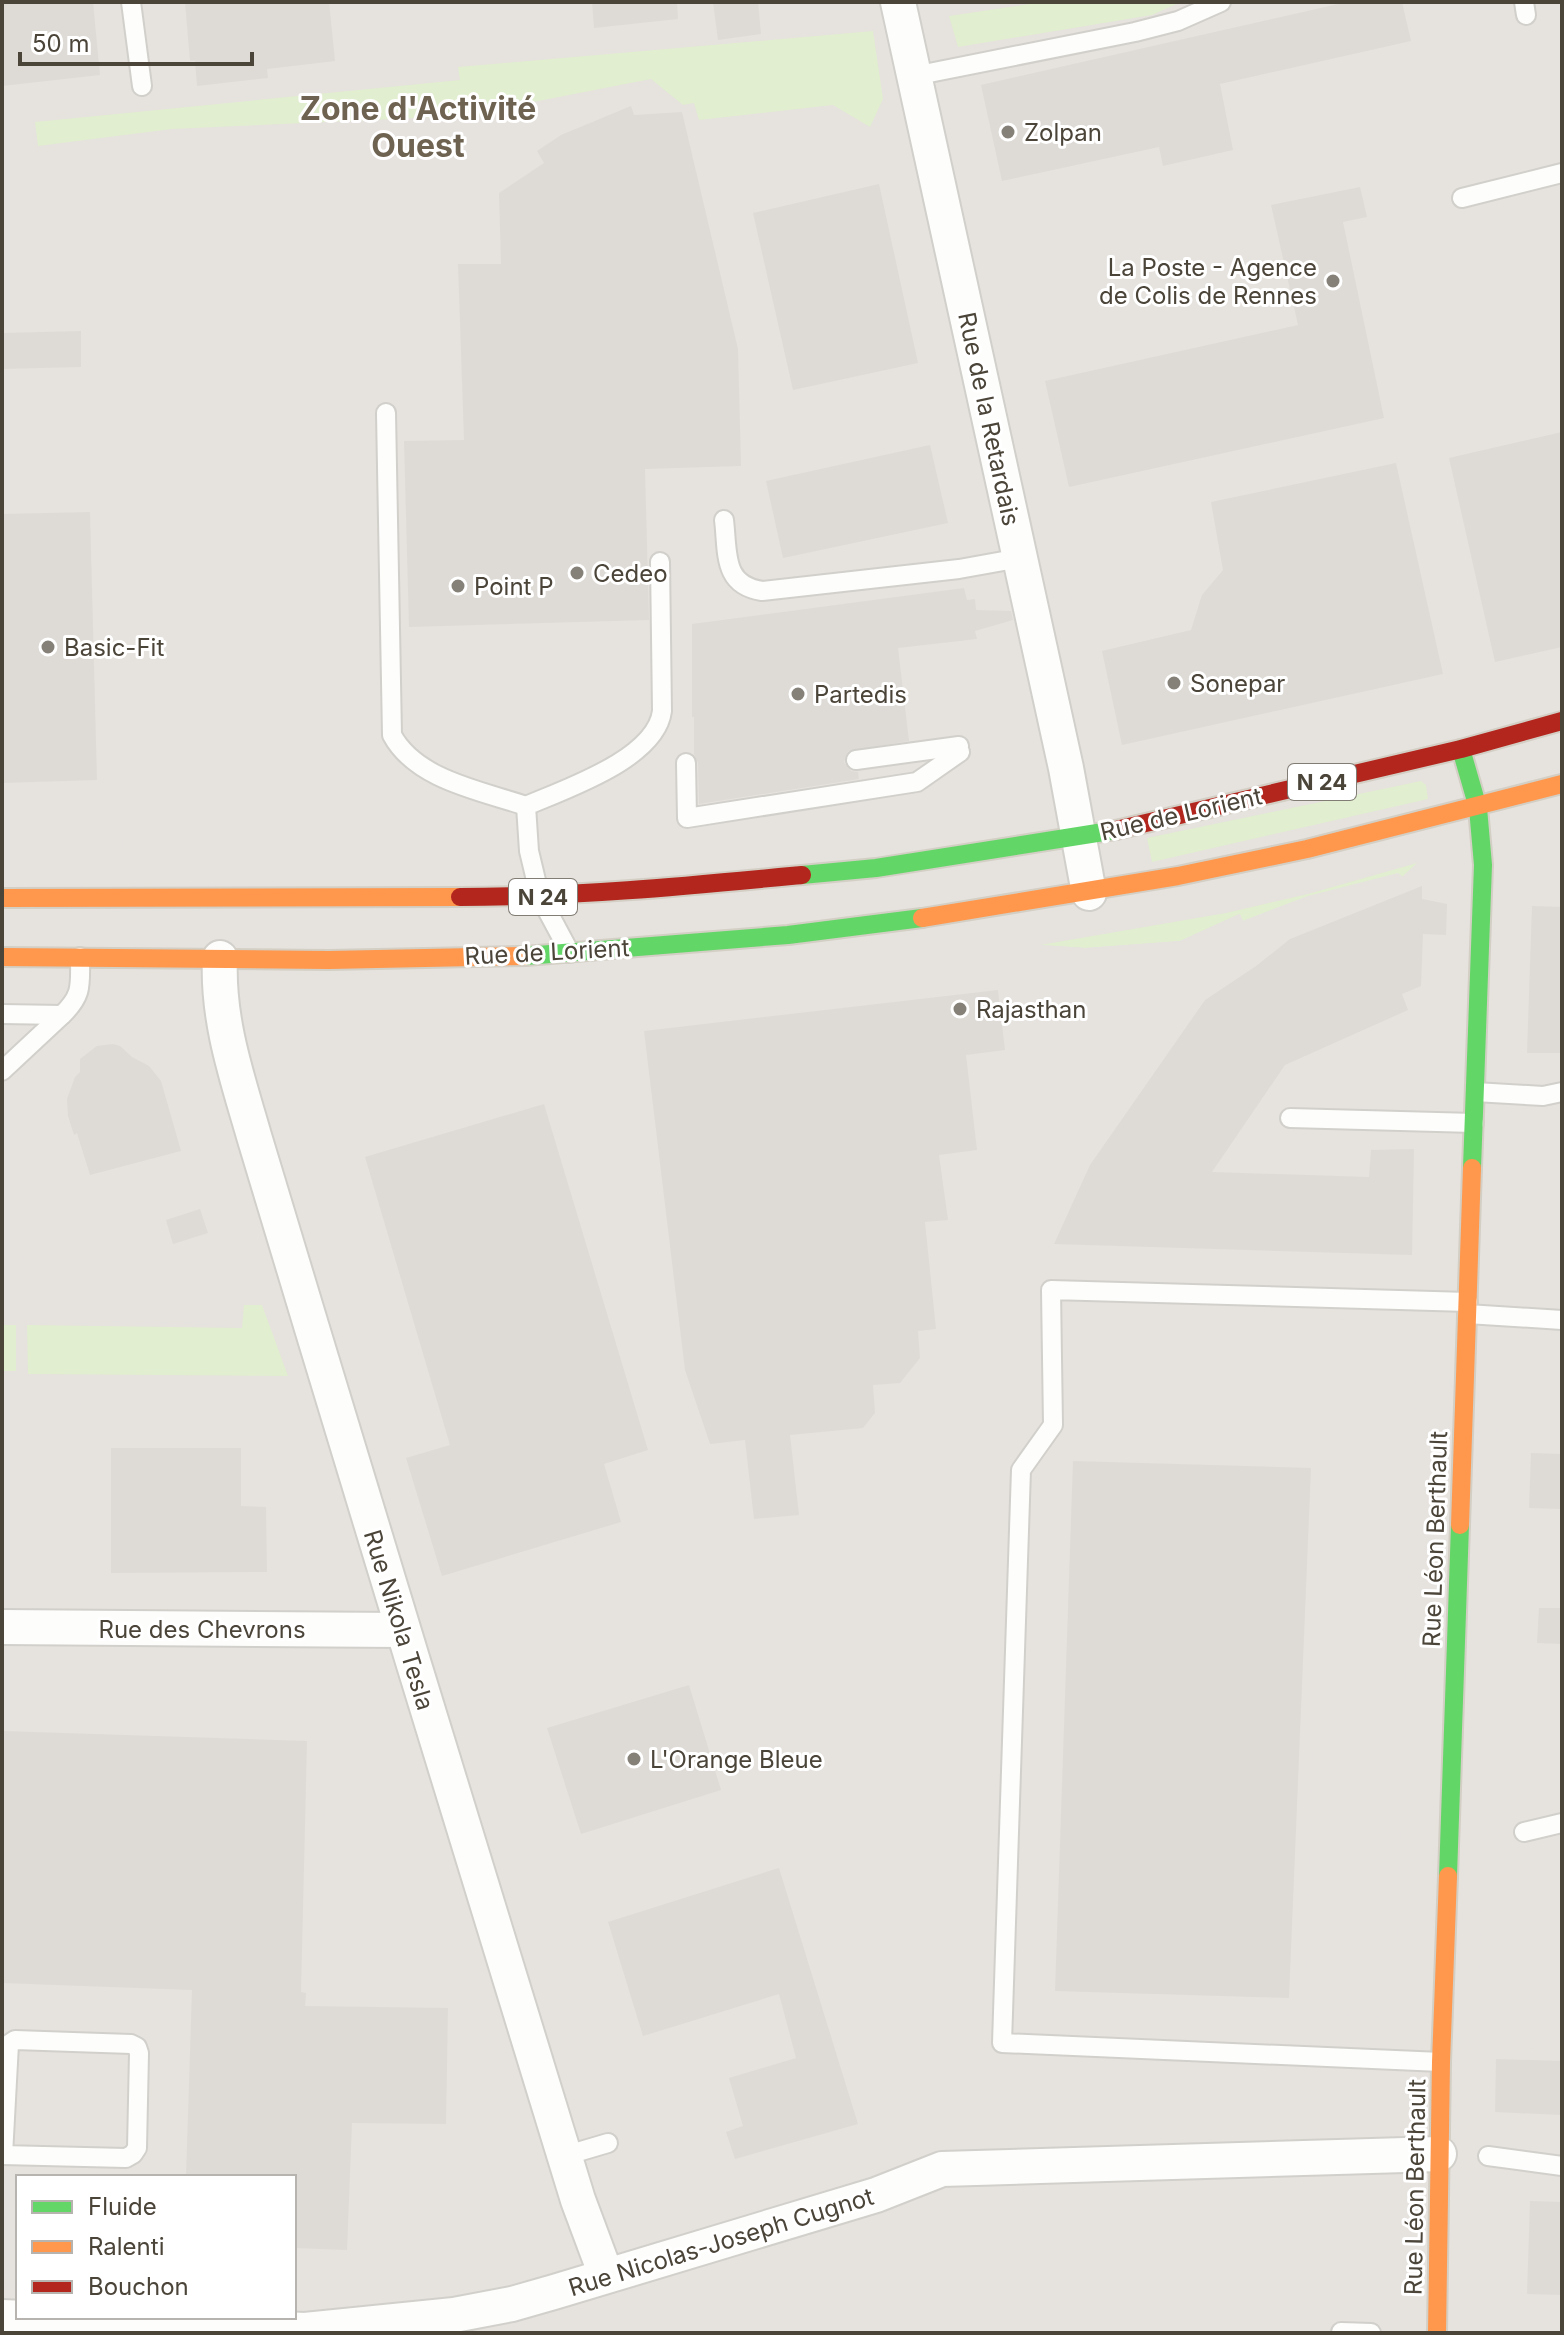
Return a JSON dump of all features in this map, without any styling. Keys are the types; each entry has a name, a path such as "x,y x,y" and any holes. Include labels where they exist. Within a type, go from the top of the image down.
{"main road":[{"name":"Rue de Lorient","path":"2,898 540,897 876,868 1080,837 1157,821 1461,749 1562,721"},
{"name":"Rue Léon Berthault","path":"1437,2333 1441,2062 1483,865 1478,808 1461,749"},
{"name":"Rue de Lorient","path":"2,957 470,958 758,937 893,922 1089,893 1255,860 1478,808 1562,784"}],"street":[{"name":"Rue de la Retardais","path":"898,2 1080,837"},
{"name":"Rue de Lorient","path":"1080,837 1089,893"},
{"name":"Rue Nikola Tesla","path":"220,958 222,1018 230,1052 402,1630 564,2156 606,2275"},
{"name":"Rue des Chevrons","path":"2,1627 402,1630"},
{"name":"Rue Nicolas-Joseph Cugnot","path":"49,2319 305,2330 454,2315 512,2304 876,2195 942,2169 1439,2154"}],"lane":[{"path":"131,2 142,86"},
{"path":"914,76 1135,32 1178,21 1221,2"},
{"path":"1462,198 1562,173"},
{"path":"386,413 392,735 397,744 425,769 526,806 610,768 644,743 657,729 662,711 660,562"},
{"path":"724,520 735,580 742,587 762,591 959,569 1020,558"},
{"path":"686,763 687,818 917,782 959,749 856,760"},
{"path":"526,806 529,851 540,897 570,953"},
{"path":"2,1071 77,1001 80,957"},
{"path":"2,1014 62,1015"},
{"path":"1475,1092 1543,1096 1562,1092"},
{"path":"1290,1118 1474,1123"},
{"path":"1441,2062 1002,2043 1021,1470 1053,1425 1051,1290 1467,1308 1562,1320"},
{"path":"1524,1832 1562,1823"},
{"path":"15,2040 131,2044 137,2047 137,2148 133,2154 126,2158 3,2155 9,2044 15,2040"},
{"path":"564,2156 608,2143"},
{"path":"1488,2156 1562,2166"},
{"path":"1341,2332 1371,2333"}],"shaded area":[{"path":"2,2 1562,2 1562,2333 2,2333"},
{"path":"1368,52 1389,146 1265,173 1298,325 1025,384 993,231 1029,223 1002,181 1159,147 1164,165 1233,150 1220,84"},
{"path":"841,116 844,135 870,134 879,184 721,219 709,166 741,159 736,136"},
{"path":"918,363 935,443 781,477 759,385 790,377 793,390"},
{"path":"1207,483 1224,579 1202,595 1193,630 1102,651 1083,649 1052,517"},
{"path":"948,523 959,569 879,578 870,540"},
{"path":"647,648 649,717 656,754 675,787 676,848 376,861 375,796 410,730 407,649"},
{"path":"987,650 1004,718 983,721 965,654"},
{"path":"991,767 995,778 943,800 939,789"},
{"path":"121,780 123,860 2,859 2,783"},
{"path":"828,809 829,820 703,835 701,825"},
{"path":"1398,873 1418,888 1256,966 1205,1000 1090,1165 1055,1240 1030,1266 949,1436 900,1383 920,1358 936,1329 925,1222 948,1219 939,1155 977,1150 966,1055 1005,1050 998,990 1000,949 1040,945 1086,948 1180,941 1240,914 1243,921 1308,896"},
{"path":"618,993 644,1031 675,1284 629,1289 566,1067 562,996"},
{"path":"21,1096 45,1102 46,1096 67,1099 68,1116 74,1135 77,1133 90,1175 202,1144 220,1200 166,1218 169,1239 59,1240 60,1217 53,1216 53,1268 60,1270 60,1248 230,1248 231,1272 241,1300 240,1324 24,1323 25,1300 13,1299 12,1323 2,1323 2,1247 14,1247 14,1270 23,1270 24,1239 2,1235 2,1212"},
{"path":"1507,1124 1562,1126 1551,1205 1553,1247 1562,1278 1562,1302 1501,1298"},
{"path":"1220,1315 1394,1322 1393,1363 1416,1365 1411,1524 1406,1525 1405,1554 1308,1551 1311,1468 1176,1464 1180,1358 1183,1350 1199,1339 1219,1339"},
{"path":"1500,1331 1562,1333 1562,1443 1496,1440"},
{"path":"121,1377 261,1378 277,1424 296,1420 329,1532 285,1546 250,1446 120,1444"},
{"path":"82,1381 81,1416 107,1416 103,1598 2,1598 2,1383"},
{"path":"1318,1561 1409,1564 1395,2017 1305,2014"},
{"path":"914,1571 909,1637 930,2015 947,2101 894,2117 728,1595"},
{"path":"711,1629 717,1649 728,1646 773,1788 761,1793 771,1825 531,1900 527,1878 529,1842 507,1847 480,1757 498,1751 485,1724 500,1694","holes":["689,1685 721,1790 581,1834 548,1728"]},
{"path":"1486,1682 1562,1685 1562,1803 1498,1801 1498,1769 1483,1768"},
{"path":"357,1715 379,1739 390,1736 394,1747 397,1759 380,1770 378,1778 382,1791 408,1794 453,1945 443,1966 443,1991 387,1989 387,1966 341,1964 341,1940 320,1940 326,1758 354,1748 329,1720"},
{"path":"1483,1848 1540,1851 1537,1941 1561,1942 1557,2049 1477,2046"},
{"path":"3,1997 153,2004 153,2038 184,2038 180,2150 137,2148 139,2053 2,2039"},
{"path":"714,2058 728,2108 719,2110 743,2187 628,2222 621,2200 612,2202 579,2099"},
{"path":"2,2182 16,2183 16,2265 2,2264"}],"green space":[{"path":"1043,2 1181,2 1152,15 958,47 949,16"},
{"path":"873,31 883,99 870,127 833,105 699,120 694,103 683,105 651,79 483,115 172,129 38,146 35,122 460,80 458,67"},
{"path":"1421,781 1426,785 1428,799 1152,862 1147,838"},
{"path":"1417,863 1402,877 1308,896 1243,921 1239,914 1180,941 1086,948 1040,945 1226,913"},
{"path":"244,1305 262,1305 288,1376 28,1374 27,1325 242,1328"},
{"path":"2,1325 16,1325 16,1371 2,1371"}],"building":[{"path":"2,2 93,2 100,75 2,86"},
{"path":"185,2 329,2 335,61 267,69 268,78 197,86 195,61 190,61"},
{"path":"592,2 677,2 678,19 594,28"},
{"path":"713,2 758,2 761,34 718,40"},
{"path":"1347,2 1402,2 1411,41 1220,84 1233,150 1163,166 1159,147 1002,181 981,85"},
{"path":"631,106 634,115 682,112 738,349 741,466 645,469 649,620 409,627 404,441 464,440 458,264 501,264 499,193 544,163 537,151 561,135"},
{"path":"879,184 918,363 793,390 753,213"},
{"name":"La Poste - Agence de Colis de Rennes","path":"1360,187 1367,217 1343,222 1384,418 1069,487 1045,381 1298,325 1271,205"},
{"path":"81,331 81,367 2,369 2,333"},
{"path":"1562,432 1562,647 1495,662 1449,458"},
{"path":"930,445 948,523 783,558 766,481"},
{"path":"1396,463 1443,674 1122,745 1102,651 1191,630 1202,595 1223,570 1211,502"},
{"name":"Basic-Fit","path":"90,512 97,780 2,783 2,514"},
{"name":"Partedis","path":"964,588 967,600 975,599 976,610 1011,611 1013,620 975,631 977,639 898,648 909,741 848,751 844,762 851,771 858,772 859,779 699,804 692,717 692,624"},
{"path":"1422,886 1422,899 1447,904 1446,935 1423,934 1421,986 1402,994 1408,1010 1285,1065 1212,1172 1369,1177 1371,1150 1414,1149 1412,1255 1054,1244 1090,1165 1205,1000 1290,939"},
{"path":"1532,906 1562,907 1562,1053 1527,1053"},
{"path":"998,990 1005,1050 966,1055 977,1150 939,1155 948,1220 925,1222 936,1329 918,1331 920,1358 900,1383 873,1385 875,1413 863,1428 790,1435 799,1515 754,1519 745,1440 710,1444 685,1370 644,1031"},
{"path":"113,1044 149,1066 161,1081 181,1151 90,1175 77,1133 74,1135 68,1116 67,1099 80,1072 80,1059 97,1046"},
{"path":"544,1104 648,1450 604,1464 621,1522 442,1576 406,1458 450,1445 365,1157"},
{"path":"200,1209 208,1233 173,1244 166,1220"},
{"path":"111,1448 241,1448 241,1506 266,1507 267,1572 111,1573"},
{"path":"1531,1453 1562,1454 1562,1509 1529,1508"},
{"path":"1073,1461 1311,1468 1289,1998 1055,1991"},
{"path":"1539,1608 1562,1608 1562,1644 1537,1643"},
{"name":"L'Orange Bleue","path":"689,1685 721,1790 581,1834 547,1728"},
{"path":"2,1731 307,1741 301,1992 306,1993 305,2006 448,2008 446,2124 352,2123 347,2250 296,2248 296,2175 186,2175 192,1990 2,1983"},
{"path":"779,1868 858,2124 735,2159 726,2132 743,2126 729,2078 796,2058 779,1994 643,2036 608,1922"},
{"path":"1496,2059 1562,2061 1562,2115 1495,2112"},
{"path":"1530,2201 1562,2202 1562,2295 1527,2294"}],"traffic: fast":[{"path":"1461,749 1478,808 1483,865 1472,1168"},
{"path":"802,875 876,868 1116,830"},
{"path":"525,956 788,935 922,918"},
{"path":"1448,1876 1460,1525"}],"traffic: slow":[{"path":"922,918 1178,876 1307,849 1562,784"},
{"path":"2,898 460,897"},
{"path":"2,957 329,960 525,956"},
{"path":"1460,1525 1472,1168"},
{"path":"1437,2333 1441,2062 1448,1876"}],"traffic: jam":[{"path":"1116,830 1461,749 1562,721"},
{"path":"460,897 588,893 802,875"}],"place":[{"name":"Zolpan","path":"1008,132"},
{"name":"La Poste - Agence de Colis de Rennes","path":"1333,281"},
{"name":"Cedeo","path":"577,573"},
{"name":"Point P","path":"458,586"},
{"name":"Basic-Fit","path":"48,647"},
{"name":"Sonepar","path":"1174,683"},
{"name":"Partedis","path":"798,694"},
{"name":"Rajasthan","path":"960,1009"},
{"name":"L'Orange Bleue","path":"634,1759"}],"district":[{"name":"Zone d'Activité Ouest","path":"418,126"}]}
